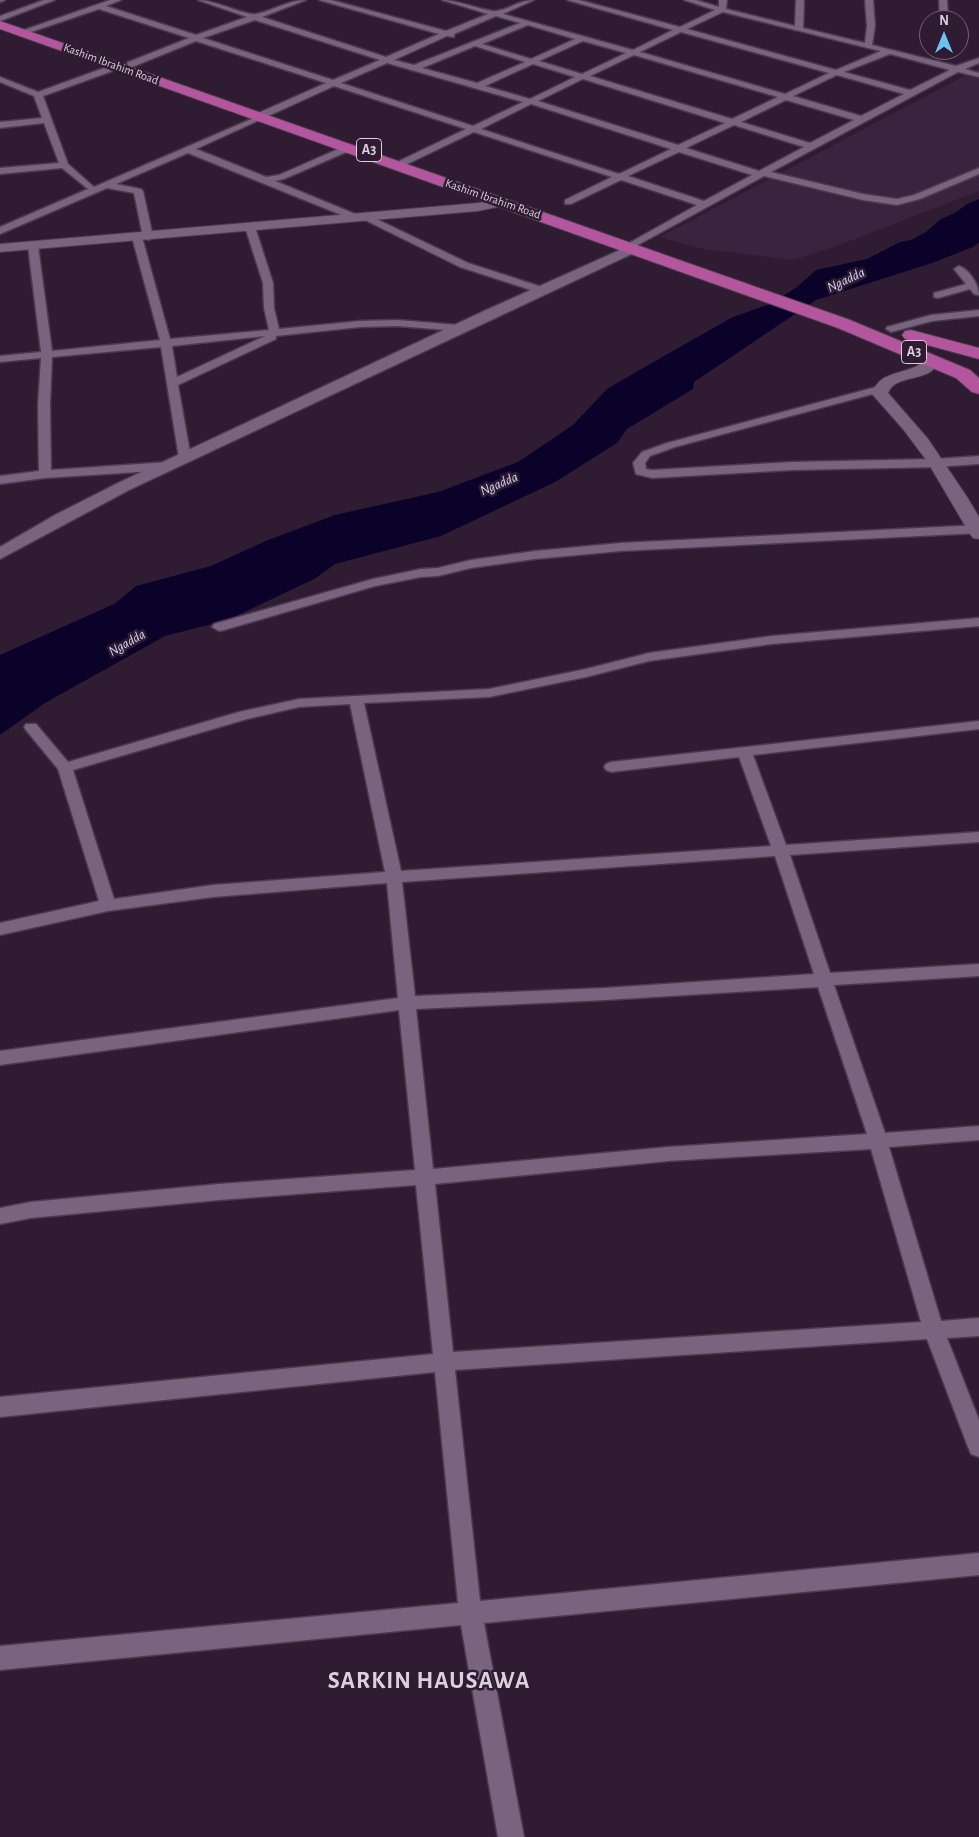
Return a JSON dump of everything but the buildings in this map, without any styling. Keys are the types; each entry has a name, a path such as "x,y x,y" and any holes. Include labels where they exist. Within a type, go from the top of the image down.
{"highway":[{"name":"Kashim Ibrahim Road","path":"0,20 123,66"},
{"name":"Kashim Ibrahim Road","path":"0,24 735,282 852,321 979,354"},
{"name":"Kashim Ibrahim Road","path":"261,115 348,148 401,164 502,202 633,246"},
{"name":"Kashim Ibrahim Road","path":"852,321 932,360 974,373 979,388"},
{"path":"852,321 974,373"}],"main road":[{"path":"0,248 478,208 502,202"},
{"path":"932,360 924,369 904,375 884,385 880,389 880,394 904,420 936,463 978,531"}],"street":[{"path":"0,20 50,0"},
{"path":"28,30 117,0"},
{"path":"202,0 387,60 529,101 761,173 862,197 897,202 917,197 979,171"},
{"path":"0,79 38,96 302,0"},
{"path":"323,0 477,43 811,146"},
{"path":"446,0 861,119"},
{"path":"478,0 483,10"},
{"path":"0,231 187,149 333,82 530,0"},
{"path":"571,0 911,93"},
{"path":"688,0 868,46 943,61 957,69 979,75"},
{"path":"722,10 723,0"},
{"path":"799,29 800,0"},
{"path":"868,0 871,26 868,46"},
{"path":"98,6 704,204"},
{"path":"401,164 580,76 722,10"},
{"path":"416,67 527,22"},
{"path":"478,86 583,38"},
{"path":"568,202 835,73 889,51"},
{"path":"0,554 67,516 185,458 633,246 704,204 861,119 957,69 979,60"},
{"path":"38,96 64,165 89,187"},
{"path":"0,225 261,115"},
{"path":"0,125 46,120"},
{"path":"265,180 281,177 348,148"},
{"path":"187,149 361,218 464,265 541,290"},
{"path":"0,171 64,165"},
{"path":"105,185 138,191 142,237 166,344 185,458"},
{"path":"250,228 268,283 268,308 275,333"},
{"path":"33,246 46,355 44,405 45,474"},
{"path":"959,269 976,289"},
{"path":"938,295 976,289"},
{"path":"891,330 931,318 979,313"},
{"path":"0,359 360,324 395,323 458,328"},
{"path":"172,384 288,332"},
{"path":"880,389 670,445 646,454 639,463 640,471 652,474 793,466 936,463 979,460"},
{"path":"0,480 45,474 169,466"},
{"path":"219,627 373,582 421,573 438,572 471,564 535,555 621,547 978,531"},
{"path":"65,768 244,715 299,703 489,693 586,673 649,657 772,640 979,622"},
{"path":"356,699 394,877 470,1612 512,1837"},
{"path":"611,767 979,725"},
{"path":"31,727 65,768 108,905"},
{"path":"744,751 780,850 822,981 878,1141 934,1331 979,1447"},
{"path":"0,929 108,905 213,891 979,837"},
{"path":"0,1058 263,1021 408,1003 605,994 979,970"},
{"path":"0,1216 31,1210 219,1192 425,1178 668,1154 979,1133"},
{"path":"0,1407 445,1362 979,1327"},
{"path":"0,1658 979,1564"}],"shaded area":[{"path":"979,68 979,191 842,244 793,260 703,249 660,237"}],"water":[{"name":"Ngadda","path":"979,199 979,242 973,247 932,263 816,300 694,382 693,389 627,429 617,443 555,482 441,536 335,564 316,578 228,620 165,636 45,703 0,735 0,655 114,604 136,586 211,566 268,540 335,515 438,492 518,462 573,425 607,389 664,356 733,317 770,304 797,287 816,270 867,259 900,242 911,240 926,232 941,219"}],"district":[{"name":"SARKIN HAUSAWA","path":"429,1681"}]}
